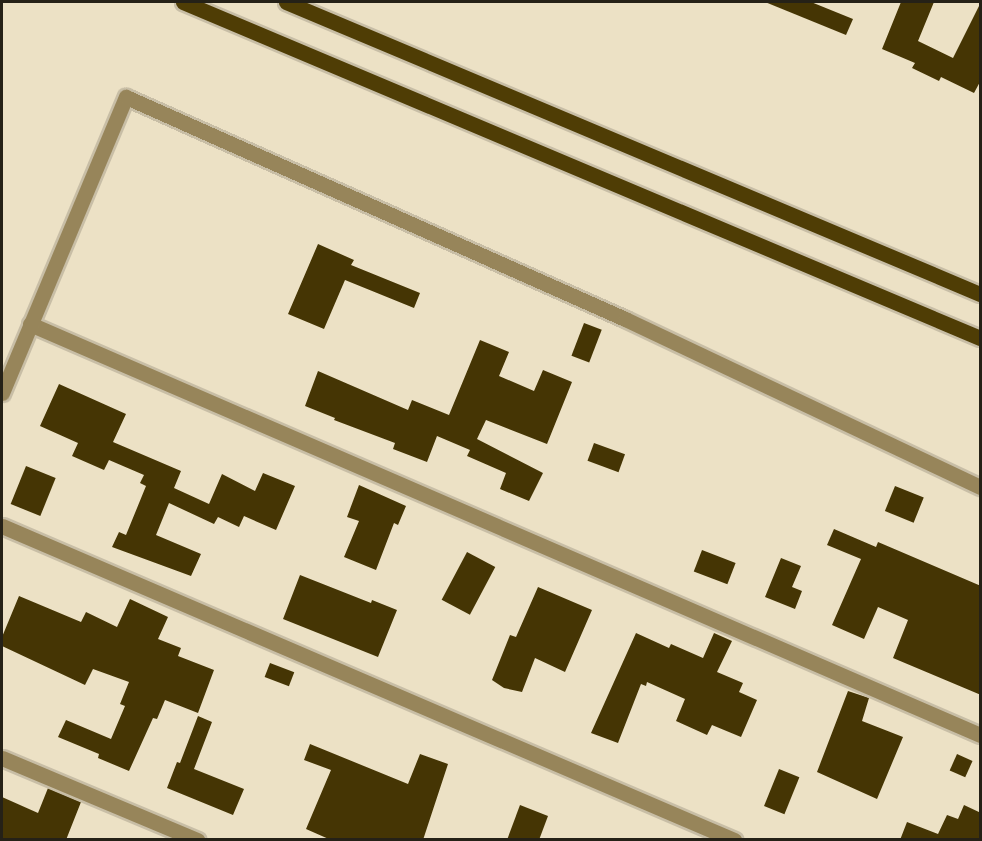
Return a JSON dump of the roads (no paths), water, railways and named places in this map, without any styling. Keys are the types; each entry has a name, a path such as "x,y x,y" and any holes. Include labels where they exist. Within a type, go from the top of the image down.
{"main road":[{"path":"183,2 981,338"},
{"path":"286,2 981,294"}],"street":[{"path":"2,393 126,97 625,319 981,487"},
{"path":"30,324 981,735"},
{"path":"2,526 734,840"},
{"path":"2,758 197,840"}]}
